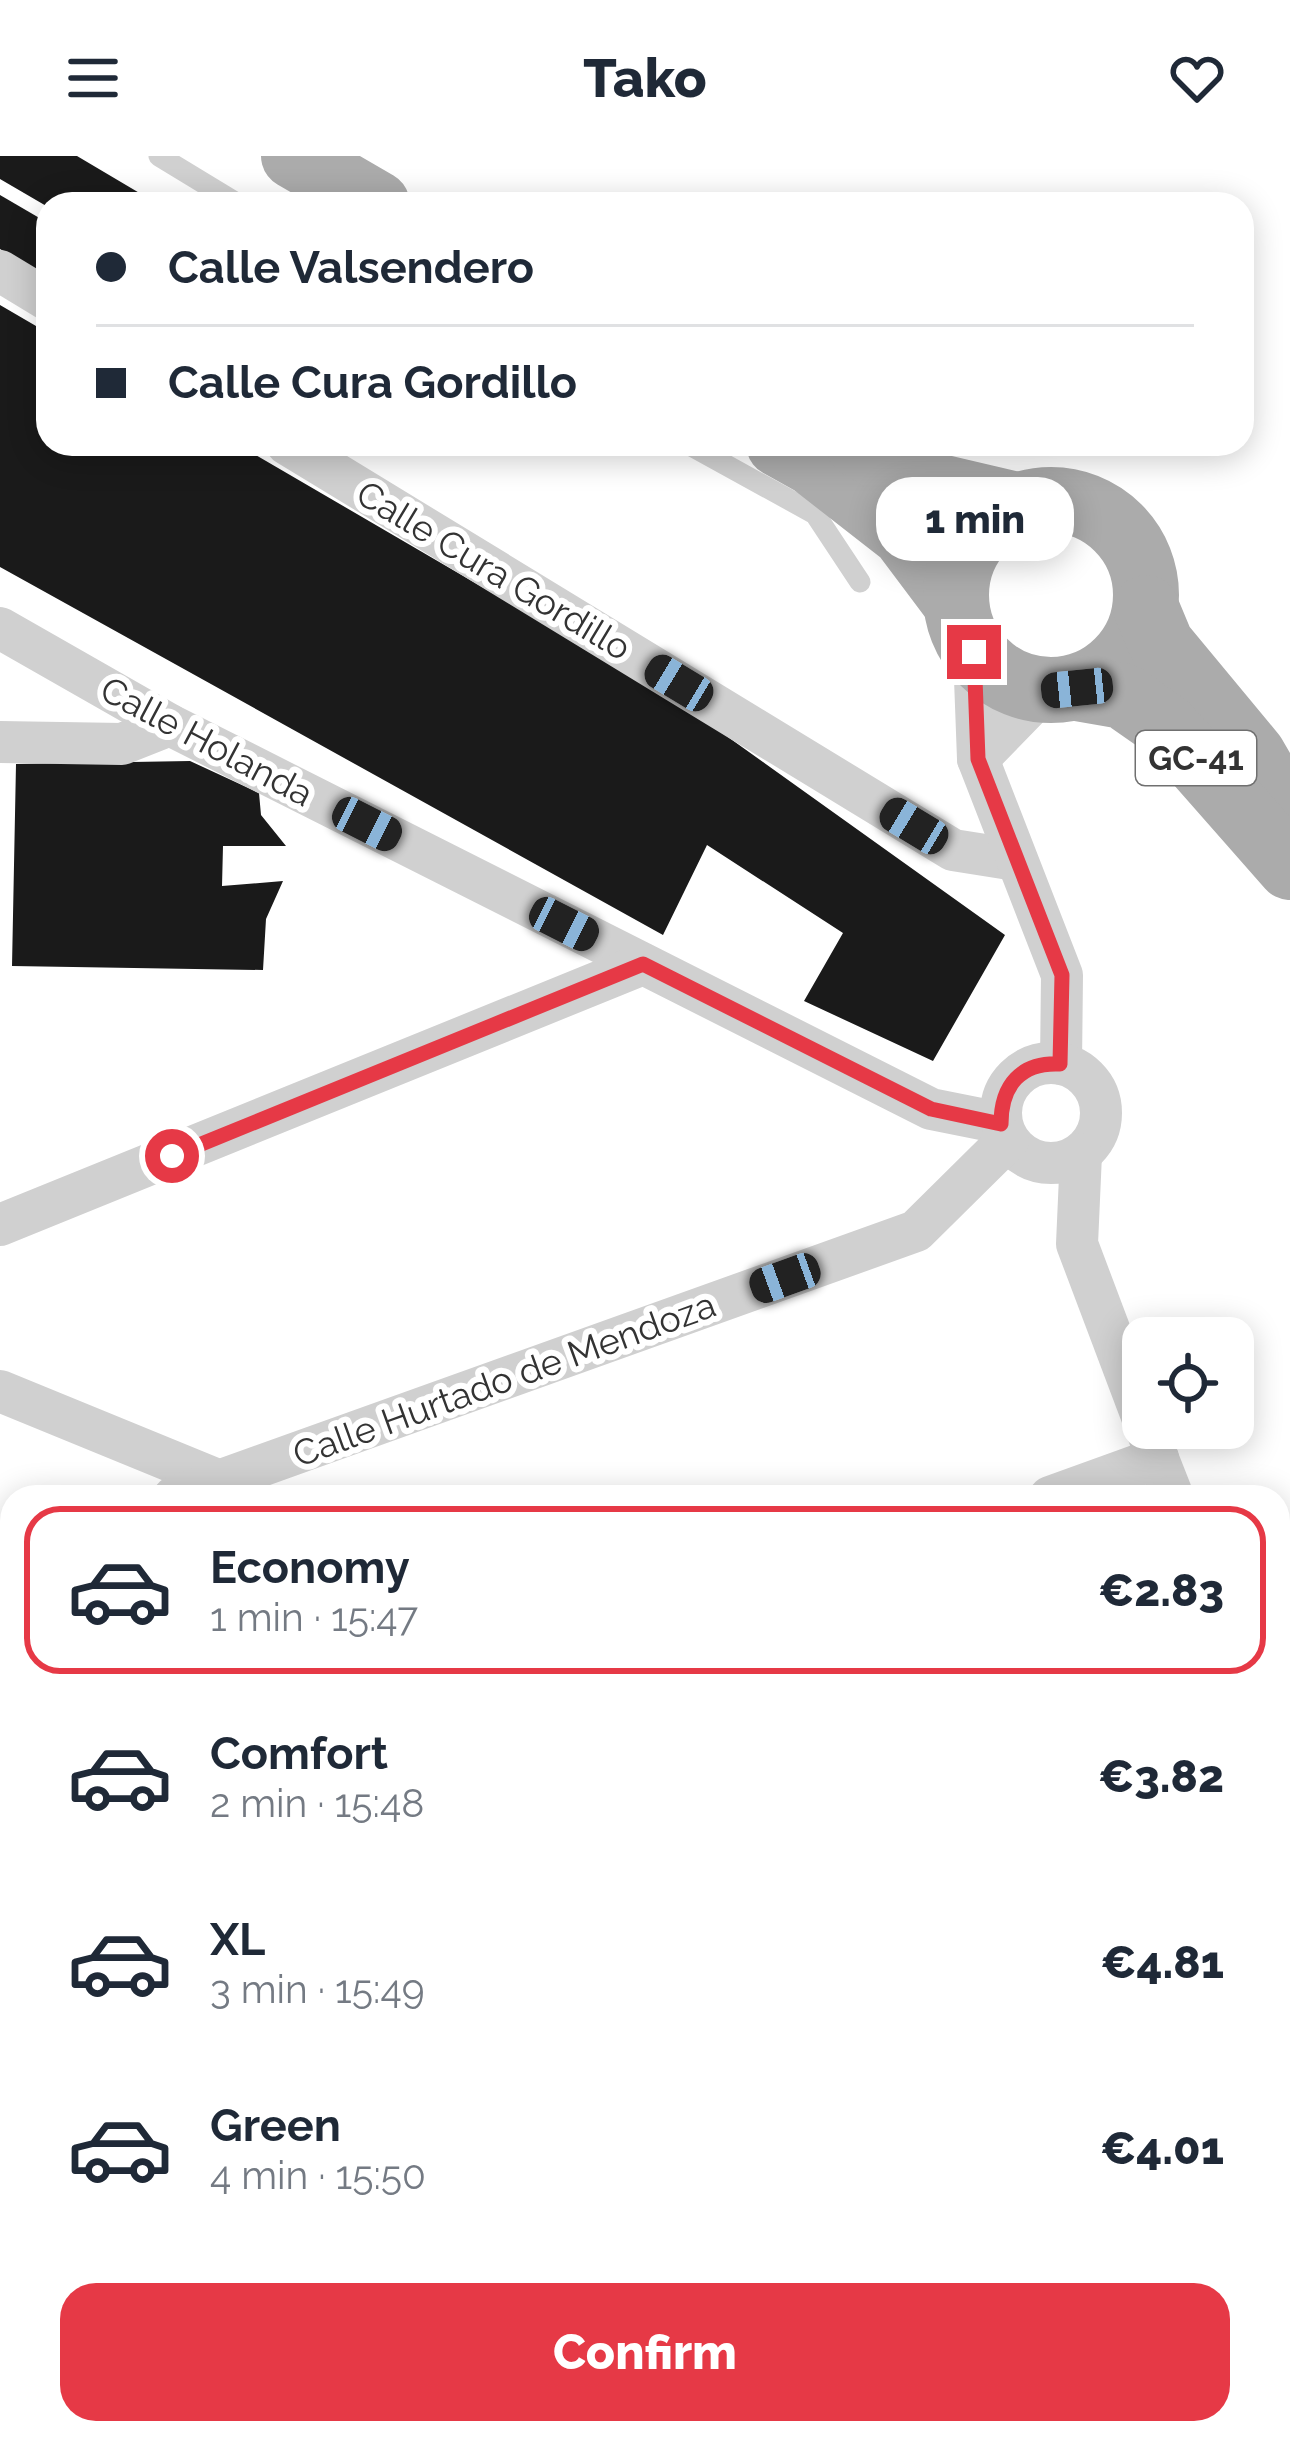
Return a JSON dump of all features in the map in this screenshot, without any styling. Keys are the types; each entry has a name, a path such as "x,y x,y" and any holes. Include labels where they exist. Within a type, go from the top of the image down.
{"main road":[{"path":"294,156 356,192"},
{"name":"GC-41","path":"800,456 904,534 994,672 1018,685 1123,696 1166,726 1290,867"},
{"name":"GC-41","path":"878,456 922,483 1016,505 1048,499 1081,504 1110,519 1132,544 1144,575 1146,608 1161,644 1253,754 1290,819"},
{"path":"964,627 961,561 982,527 1016,505"},
{"path":"1061,689 1110,671 1134,643 1146,608"}],"street":[{"path":"0,272 36,293"},
{"name":"Calle Cura Gordillo","path":"307,456 953,850 1016,860"},
{"path":"964,627 978,759 1062,975 1060,1064"},
{"name":"Calle Holanda","path":"0,628 170,725 931,1109 1004,1132"},
{"path":"978,759 1061,689"},
{"path":"0,742 122,744 170,725"},
{"path":"0,1226 643,964"},
{"path":"1060,1064 1077,1070 1093,1086 1100,1101 1100,1125 1094,1142 1081,1154 1060,1164 1042,1163 1025,1158 1004,1132 1006,1090 1031,1066 1060,1064"},
{"name":"Calle Hurtado de Mendoza","path":"208,1485 916,1231 1004,1132"},
{"path":"1077,1485 1155,1450 1076,1244 1081,1154"},
{"path":"0,1390 230,1485"}],"lane":[{"path":"159,156 218,192"},
{"path":"710,456 815,514 860,582"}],"building":[{"path":"0,156 77,156 138,192 36,192 36,200 0,179"},
{"path":"0,195 36,216 36,270 0,249"},
{"path":"0,305 36,326 36,456 258,456 679,702 1005,935 933,1061 804,1001 843,933 707,845 663,935 0,567"},
{"path":"190,761 259,793 261,815 286,846 223,846 222,886 283,881 266,919 263,970 12,966 16,764"}],"route":[{"path":"172,1156 643,964 931,1109 1001,1124 1001,1106 1016,1076 1031,1066 1060,1064 1062,975 978,759 974,652"}]}
